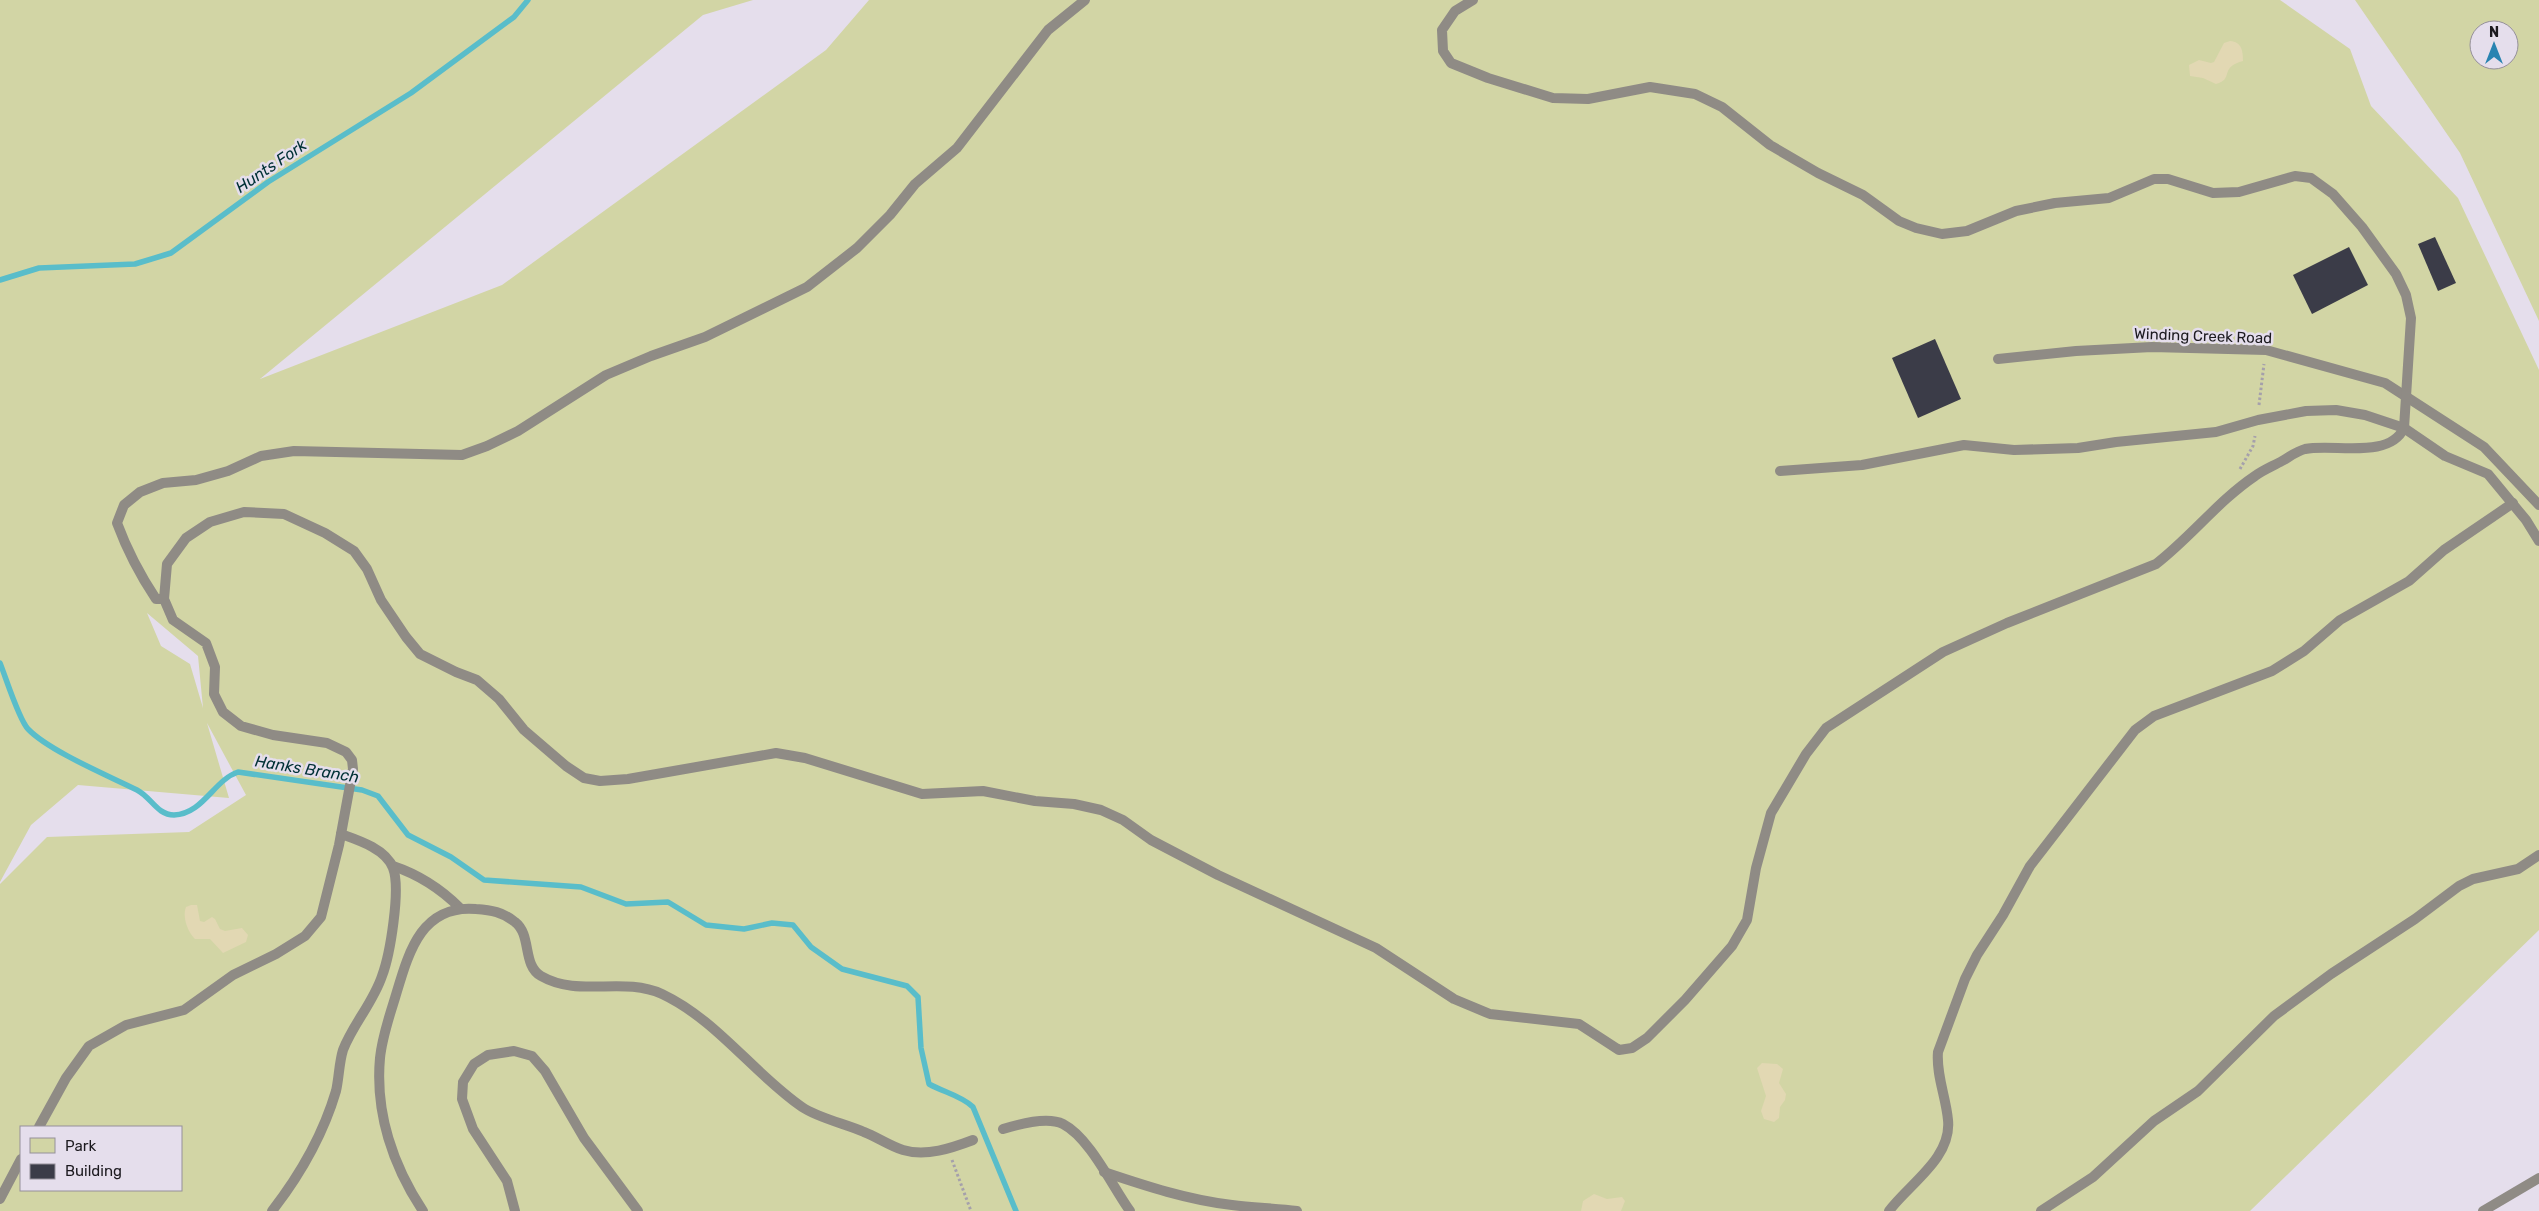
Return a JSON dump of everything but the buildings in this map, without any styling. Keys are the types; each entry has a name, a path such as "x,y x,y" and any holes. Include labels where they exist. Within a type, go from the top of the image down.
{"lane":[{"path":"164,599 156,599 146,584 117,523 124,504 140,492 163,483 196,480 228,471 261,456 294,451 462,455 487,446 518,431 606,375 651,356 705,337 808,287 858,248 890,215 915,184 957,148 1048,30 1085,0"},
{"path":"40,1126 66,1078 89,1046 126,1025 184,1010 233,975 276,954 305,936 321,917 353,769 352,760 346,752 327,743 273,735 241,726 223,712 214,694 215,667 206,643 173,620 164,599 168,564 186,538 210,522 244,512 284,514 325,533 354,551 367,569 381,600 420,654 456,672 478,680 499,699 524,730 566,766 584,778 600,781 628,779 776,753 805,758 922,794 983,792 1035,801 1074,804 1101,810 1124,820 1151,840 1218,875 1376,948 1454,999 1490,1014 1580,1024 1619,1050 1632,1048 1647,1038 1685,1000 1732,946 1747,920 1756,868 1771,813 1806,754 1826,728 1943,652 2007,623 2156,564 2176,548 2212,512 2255,476 2304,449 2355,449 2389,442 2400,436 2404,428 2411,318 2406,295 2396,274 2362,228 2332,194 2311,178 2295,176 2239,192 2213,193 2168,178 2154,178 2109,198 2055,203 2016,210 1966,231 1942,234 1916,228 1899,221 1863,195 1818,173 1770,145 1722,107 1695,94 1650,87 1588,99 1553,98 1488,78 1451,63 1443,51 1442,30 1455,11 1473,0"},
{"name":"Winding Creek Road","path":"1998,359 2076,351 2152,347 2266,350 2385,383 2484,447 2539,505"},
{"path":"1780,471 1862,465 1964,445 2014,450 2078,448 2116,442 2216,432 2258,420 2306,412 2336,410 2365,415 2404,428 2446,456 2488,474 2513,503 2539,542"},
{"path":"1889,1211 1935,1160 1946,1141 1948,1122 1937,1062 1938,1052 1956,1002 1977,955 2045,844 2135,730 2154,716 2272,671 2304,651 2340,620 2409,581 2444,550 2513,503"},
{"path":"272,1211 300,1170 323,1131 336,1090 343,1051 382,977 389,952 396,878 393,866 385,857 364,843 340,834"},
{"path":"2042,1211 2093,1177 2139,1133 2198,1091 2274,1016 2331,974 2415,919 2459,886 2473,879 2518,869 2539,855"},
{"path":"393,866 407,871 439,890 460,908"},
{"path":"423,1211 408,1188 391,1149 378,1081 380,1055 404,969 415,941 430,923 445,912 460,908 496,910 518,923 525,938 528,958 538,975 561,986 635,987 659,993 689,1008 772,1083 805,1109 873,1135 904,1150 928,1153 973,1140"},
{"path":"515,1211 507,1182 472,1129 462,1099 463,1082 474,1064 488,1055 514,1051 532,1056 545,1071 584,1138 638,1211"},
{"path":"1003,1129 1030,1121 1062,1123 1078,1134 1097,1158 1130,1211"},
{"path":"0,1199 20,1161"},
{"path":"1104,1172 1151,1188 1187,1197 1232,1205 1270,1207 1297,1211"},
{"path":"2484,1211 2539,1178"}],"path":[{"path":"950,1148 952,1166 971,1211"}],"green space":[{"path":"0,0 753,0 703,15 260,379 502,285 826,50 869,0 2280,0 2350,49 2371,106 2458,198 2539,370 2539,930 2250,1211 0,1211 0,884 47,837 189,832 246,795 207,723 229,798 78,785 31,825 0,882","holes":["147,613 198,656 203,708 190,664 161,646"]},
{"path":"2355,0 2539,0 2539,321 2460,153"}],"sand":[{"path":"2230,41 2239,45 2243,61 2235,64 2228,70 2222,82 2216,84 2203,78 2190,76 2189,65 2199,60 2214,62 2224,43"},
{"path":"197,905 200,921 204,922 212,917 220,929 225,931 242,928 248,935 246,942 223,953 210,939 195,939 185,920 186,907"},
{"path":"1762,1063 1777,1064 1783,1069 1779,1083 1786,1094 1785,1100 1780,1107 1779,1118 1774,1122 1764,1119 1761,1111 1766,1096 1757,1068"},
{"path":"1594,1194 1607,1199 1622,1197 1625,1201 1621,1211 1581,1211 1583,1201"}],"waterway":[{"name":"Hunts Fork","path":"0,280 39,268 135,264 171,253 268,182 411,93 514,17 528,0"},
{"name":"Hanks Branch","path":"0,663 17,708 28,729 64,754 142,793 159,809 168,814 174,815 193,809 222,782 238,772 362,790 378,796 408,835 451,857 484,880 581,887 626,904 668,902 706,925 744,929 772,923 793,925 811,947 842,969 907,986 918,997 921,1048 929,1084 958,1097 973,1107 1016,1211"}]}
